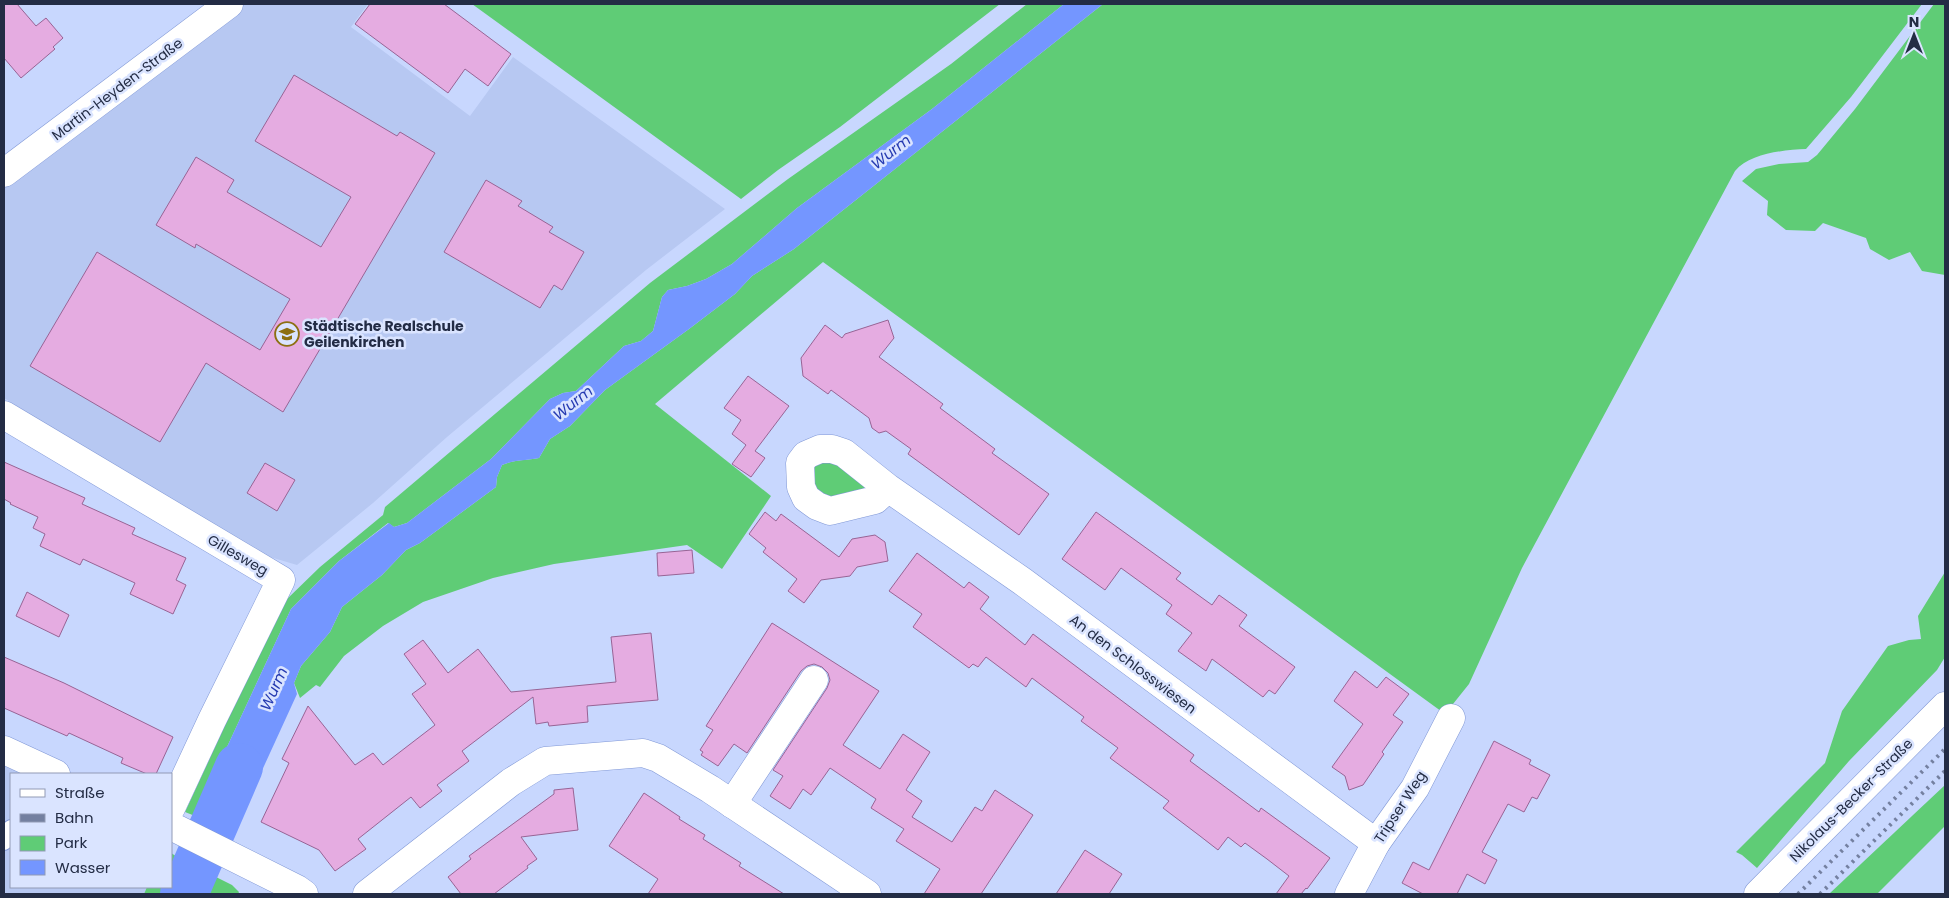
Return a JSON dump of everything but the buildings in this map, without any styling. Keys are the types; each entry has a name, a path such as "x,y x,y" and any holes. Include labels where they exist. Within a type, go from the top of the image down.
{"street":[{"name":"Martin-Heyden-Straße","path":"4,173 229,4"},
{"name":"Gillesweg","path":"4,415 281,580 212,720 172,821"},
{"name":"An den Schlosswiesen","path":"888,488 1022,581 1376,843"},
{"path":"732,804 814,680"},
{"name":"Nikolaus-Becker-Straße","path":"1758,894 1945,706"},
{"name":"Tripser Weg","path":"1349,894 1376,843 1415,788 1451,718"},
{"path":"4,750 48,773"},
{"path":"367,894 510,782 545,761 643,753 658,758 732,804 867,894"},
{"path":"172,821 230,855 304,894"}],"lane":[{"path":"4,842 10,830"}],"shaded area":[{"name":"Städtische Realschule Geilenkirchen","path":"245,4 368,4 351,27 470,116 513,57 725,209 646,270 447,437 373,503 297,565 253,552 4,398 4,188"},
{"path":"4,763 24,773 10,773 10,888 147,888 144,894 4,894"}],"green space":[{"path":"472,4 1000,4 840,127 778,170 741,199"},
{"path":"1027,4 1064,4 932,109 797,208 732,264 706,279 668,290 662,297 653,331 641,341 624,346 576,391 563,393 550,399 491,459 407,523 394,527 388,523 339,561 291,609 195,816 185,812 267,634 285,601 320,567 383,515 385,507 650,283 788,179 951,64"},
{"path":"1103,4 1922,4 1851,97 1806,149 1788,150 1758,156 1741,165 1735,171 1522,568 1469,684 1445,714 823,262 655,404 771,496 722,569 687,545 554,564 493,578 423,602 383,626 344,656 320,687 316,685 300,698 294,683 301,666 330,632 342,607 382,575 406,550 420,543 496,487 497,477 502,465 539,458 550,439 570,426 605,390 735,294 752,276 794,249"},
{"path":"1934,4 1945,4 1945,275 1922,271 1910,252 1889,260 1870,249 1866,238 1823,223 1815,231 1786,230 1767,215 1768,201 1742,181 1756,169 1779,164 1808,162 1817,155 1855,109"},
{"path":"832,461 841,466 865,487 862,490 837,496 821,492 815,487 812,469 818,464"},
{"path":"1945,572 1945,657 1937,670 1849,761 1757,868 1736,852 1825,763 1842,711 1888,646 1909,640 1921,639 1918,616"},
{"path":"1945,785 1945,826 1877,894 1829,894"},
{"path":"172,854 179,858 172,876"},
{"path":"212,875 232,885 239,892 238,894 205,894"},
{"path":"147,888 168,888 165,894 144,894"}],"water":[{"path":"1064,4 1103,4 794,249 752,276 735,294 605,390 570,426 550,439 539,458 502,465 497,477 496,487 420,543 406,550 382,575 342,607 330,632 301,666 294,683 297,694 232,836 195,816 291,609 339,561 389,523 394,527 407,523 491,459 550,399 563,393 576,391 624,346 641,341 653,331 662,297 668,290 706,279 732,264 797,208 932,109"},
{"path":"179,858 212,875 205,894 165,894 168,888 172,888 172,876"}],"waterway":[{"name":"Wurm","path":"184,894 239,767"}],"railway":[{"path":"1798,894 1945,749"},
{"path":"1820,894 1945,771"}],"place":[{"name":"Städtische Realschule Geilenkirchen","path":"287,334"}]}
